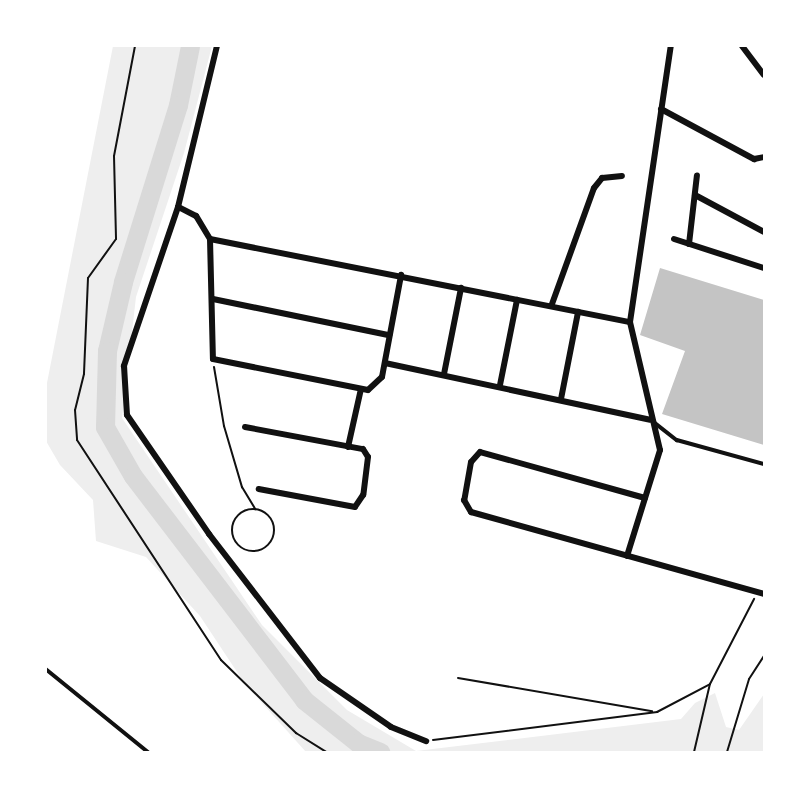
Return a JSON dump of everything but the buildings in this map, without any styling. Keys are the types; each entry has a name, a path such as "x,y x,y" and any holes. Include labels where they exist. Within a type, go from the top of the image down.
{"street":[{"path":"217,46 178,207 124,366 127,415 209,534 320,678 391,727 426,741"},
{"path":"627,556 660,450 650,420 629,322 671,46"},
{"path":"742,46 765,75"},
{"path":"661,109 754,159 765,157"},
{"path":"689,244 697,175"},
{"path":"552,304 594,188 602,178 622,176"},
{"path":"695,195 765,232"},
{"path":"178,207 196,216 210,239 213,359 364,389"},
{"path":"210,239 517,300 552,304 629,322"},
{"path":"674,239 765,268"},
{"path":"348,447 364,389 382,377 401,275"},
{"path":"444,374 461,288"},
{"path":"213,299 389,335"},
{"path":"500,384 517,300"},
{"path":"561,399 578,312"},
{"path":"385,363 500,384 650,420"},
{"path":"245,427 363,449 368,457 363,495 355,507 259,489"},
{"path":"646,498 480,452 471,462 464,500 471,512 761,593"}],"lane":[{"path":"650,420 677,440 765,464"},
{"path":"46,669 148,752"}],"path":[{"path":"135,46 114,156 116,239 88,278 84,374 75,410 77,440 94,473 157,557 221,660 296,733 326,752"},
{"path":"213,359 224,426 242,487 254,509 271,521 273,534 261,550 247,551 236,543 232,530 241,513 254,509"},
{"path":"694,752 710,684 761,593"},
{"path":"727,752 749,679 765,656"},
{"path":"458,678 657,712"},
{"path":"426,741 657,712 710,684"}],"shaded area":[{"path":"113,46 212,46 184,153 136,297 122,418 262,625 347,710 416,751 681,719 695,703 715,693 726,727 739,730 764,694 764,752 306,752 245,684 200,616 146,557 96,541 93,500 60,465 46,441 46,388"}],"waterway":[{"path":"190,46 178,105 123,282 107,351 105,427 133,476 304,700 358,743 380,752"}]}
